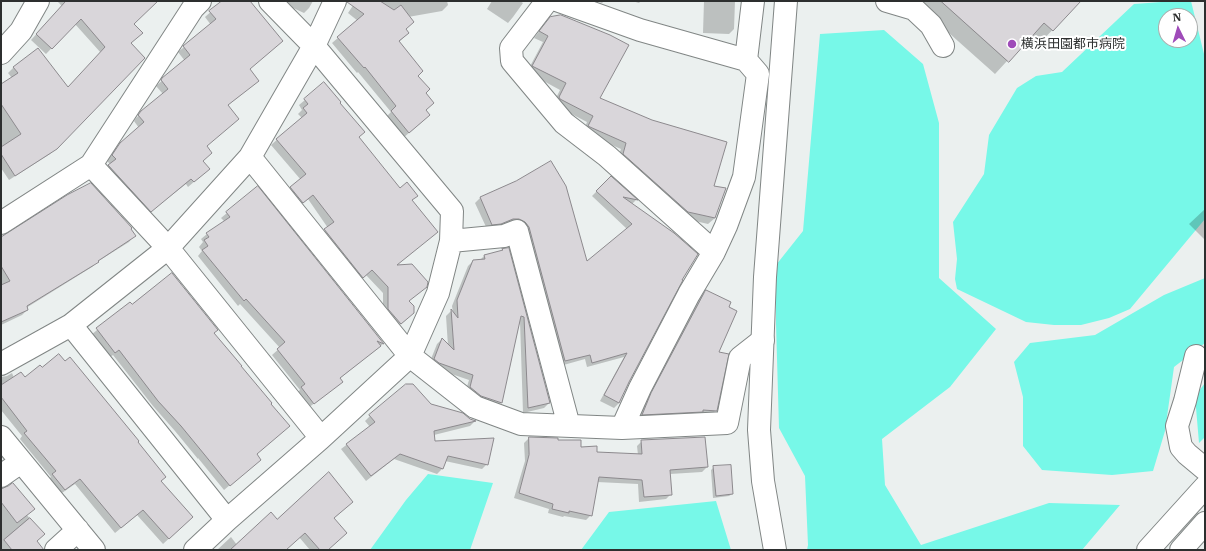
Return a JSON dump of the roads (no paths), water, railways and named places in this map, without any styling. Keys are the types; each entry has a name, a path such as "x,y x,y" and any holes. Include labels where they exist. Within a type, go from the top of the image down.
{"main road":[{"path":"1,53 21,31 38,1"},
{"path":"1,224 91,165 193,8 200,1"},
{"path":"196,550 227,520 321,438 410,356 438,293 451,241 452,211 314,46 270,1"},
{"path":"1,364 71,325 168,248 250,157 314,46 335,1"},
{"path":"547,1 511,48 512,61 564,123 606,156 714,252"},
{"path":"560,1 640,30 746,60 758,74 744,177 726,226 714,252 689,294 640,388 622,428"},
{"path":"746,60 753,1"},
{"path":"775,550 763,481 759,430 765,276 786,1"},
{"path":"887,1 914,9 931,25 943,46"},
{"path":"250,157 410,356 475,407 521,424 622,428 727,423 740,358 763,340"},
{"path":"91,165 168,248 321,438"},
{"path":"451,241 504,236 517,231 569,426"},
{"path":"71,325 227,520"},
{"path":"1196,356 1177,426 1181,447 1205,469"},
{"path":"1,437 94,550"},
{"path":"1,476 21,462"},
{"path":"1148,550 1205,487"},
{"path":"1181,550 1205,523"},
{"path":"56,550 78,530"}],"place":[{"name":"横浜田園都市病院","path":"1012,44"}]}
